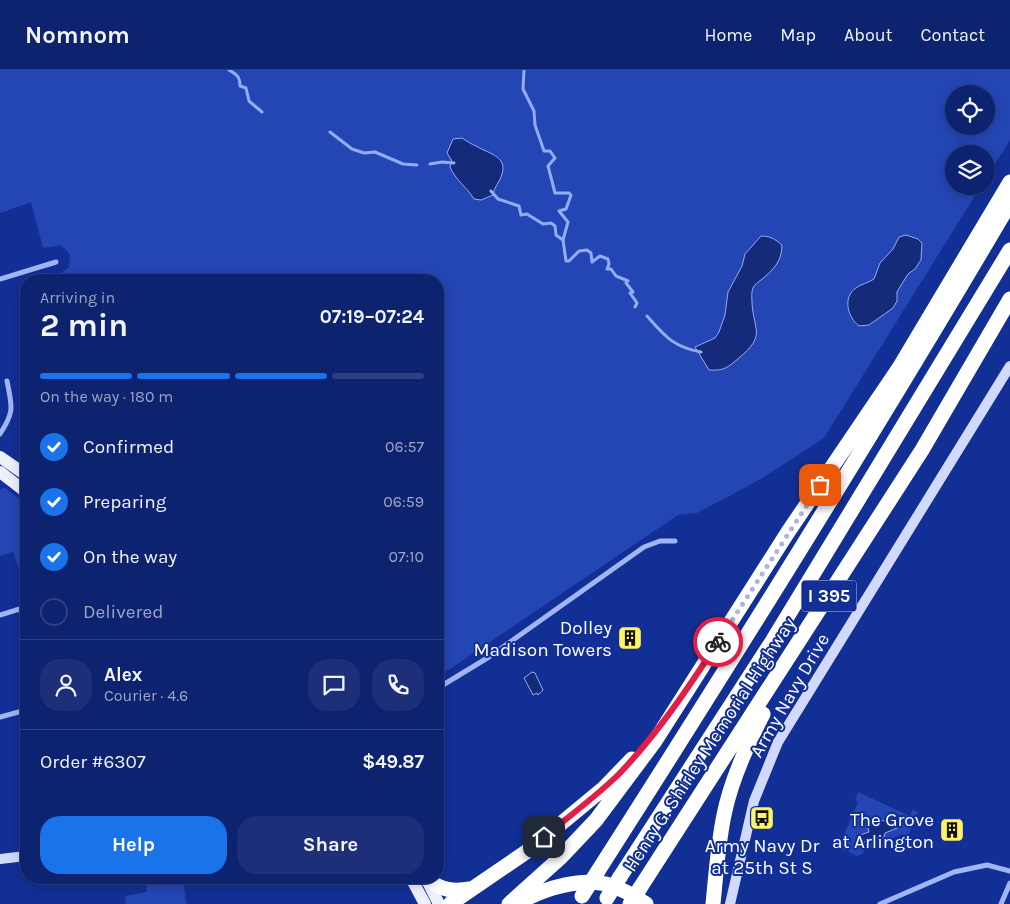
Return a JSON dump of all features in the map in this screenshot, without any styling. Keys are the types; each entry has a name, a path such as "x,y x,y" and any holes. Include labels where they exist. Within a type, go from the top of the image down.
{"highway":[{"path":"509,904 560,858 596,820 655,741 788,532 899,368 1010,182"},
{"name":"Henry G. Shirley Memorial Highway","path":"580,900 773,594 916,361 1010,203"},
{"path":"605,901 773,640 1010,250"},
{"name":"Henry G. Shirley Memorial Highway","path":"630,904 922,450 1010,298"},
{"path":"713,904 724,814 752,737 792,654"},
{"path":"450,904 529,850 614,778 648,740 691,684"},
{"path":"517,904 544,890 586,882 610,885 646,904"},
{"path":"434,884 448,890 474,888"}],"main road":[{"path":"0,456 20,471"},
{"path":"0,472 20,487"},
{"path":"414,884 425,904"},
{"path":"429,884 439,904"}],"street":[{"path":"0,279 56,262"},
{"name":"Army Navy Drive","path":"730,904 754,801 778,742 1010,366"},
{"path":"0,434 10,419 12,411 7,381"},
{"path":"444,684 489,657 644,547 660,541 675,541"},
{"path":"0,615 20,609"},
{"path":"0,717 20,712"},
{"path":"0,859 20,857"},
{"path":"880,904 954,872 988,865 1010,871"},
{"path":"1002,904 1010,883"}],"shaded area":[{"path":"0,70 1010,70 1010,140 995,164 995,145 945,145 945,195 975,195 824,438 761,479 697,513 678,515 444,673 444,274 60,274 69,267 70,254 61,245 43,248 31,202 0,213"},
{"path":"462,138 495,156 502,163 502,174 493,195 481,200 474,199 452,172 450,167 452,161 447,153 453,139"},
{"path":"906,235 918,239 922,243 921,260 915,269 908,274 897,292 897,301 893,308 869,325 859,326 850,313 848,307 849,297 860,285 874,279 880,263 893,249 899,237"},
{"path":"761,236 777,241 782,245 782,251 776,265 752,290 756,338 753,344 739,358 728,366 718,370 709,370 695,347 715,338 719,332 725,315 728,292 742,266 745,254"},
{"path":"5,488 20,499 20,571 13,552 0,556 0,489"},
{"path":"532,672 535,673 543,690 538,695 537,693 533,695 524,678"},
{"path":"858,792 910,816 913,809 919,813 913,816 915,821 911,823 912,826 909,834 905,836 903,834 863,851 864,853 857,856 850,853 848,849 843,851 840,844 858,802 855,800"},
{"path":"874,821 885,821 886,824 894,821 897,828 885,833 884,837 880,839 876,837 863,842 860,835 869,832 868,828"},
{"path":"146,884 184,884 186,904 124,904 126,903 125,896 147,892"}],"waterway":[{"path":"229,70 237,76 240,86 246,88 249,101 262,112"},
{"path":"524,70 523,89 534,111 535,125 544,151 550,151 555,158 548,166 555,193 569,193 571,195 566,209 559,211 568,222 563,240"},
{"path":"330,132 352,149 364,153 375,152 403,164 417,165"},
{"path":"430,164 454,163"},
{"path":"491,191 498,199 519,206 521,215 527,214 543,224 551,223 555,226 556,235 563,240 566,261 569,261 579,251 587,250 591,253 592,262 600,256 608,259 607,269 611,269 616,276 628,281 626,283 633,292 630,293 637,303 635,307"},
{"path":"647,316 670,340 683,347 701,352"}],"way so far":[{"path":"718,642 820,485"}],"place":[{"name":"Dolley Madison Towers","path":"630,638"},
{"name":"Army Navy Dr at 25th St S","path":"762,818"},
{"name":"The Grove at Arlington","path":"952,830"}],"route":[{"path":"544,837 621,772 691,684 718,642"}]}
